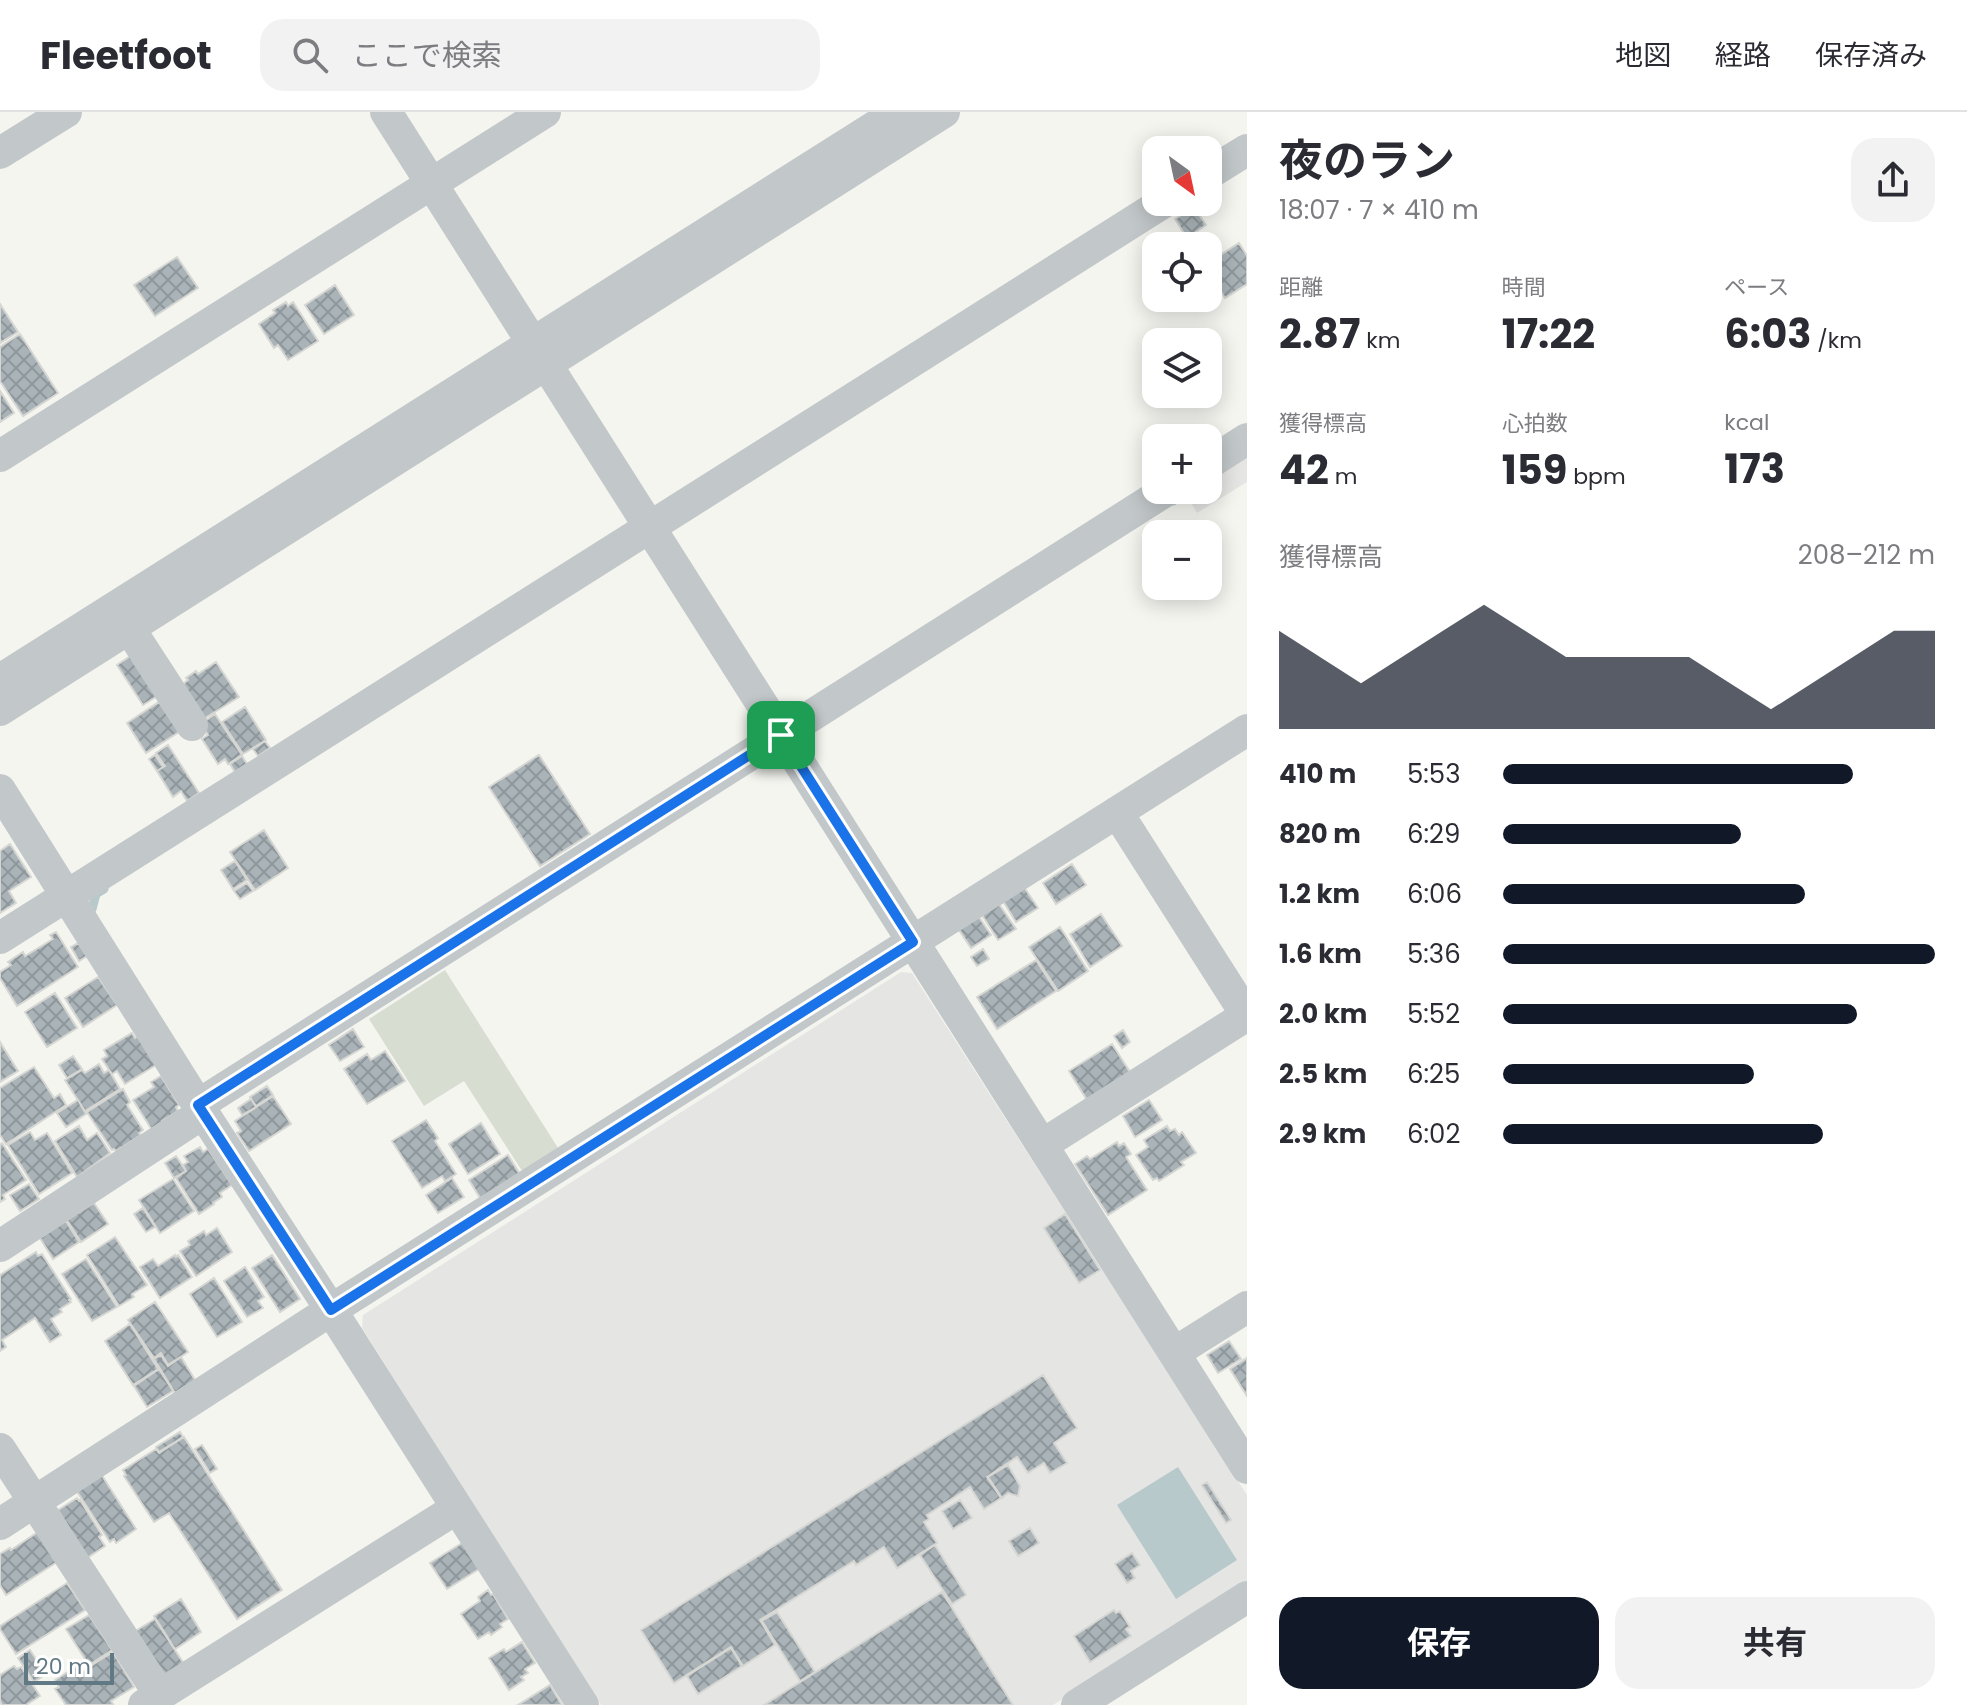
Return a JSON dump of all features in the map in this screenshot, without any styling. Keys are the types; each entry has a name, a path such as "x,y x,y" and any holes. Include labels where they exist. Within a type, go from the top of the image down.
{"street":[{"path":"0,153 66,112"},
{"path":"386,112 1247,1468"},
{"path":"0,456 545,112"},
{"path":"0,710 129,628 898,112"},
{"path":"0,680 944,112"},
{"path":"1222,165 1247,150"},
{"path":"0,938 1142,216"},
{"path":"1222,455 1247,439"},
{"path":"0,1246 200,1109 1145,504"},
{"path":"129,628 192,725"},
{"path":"0,1524 331,1310 1247,730"},
{"path":"0,790 200,1109 583,1705"},
{"path":"1042,1145 1247,1016 1117,812"},
{"path":"1174,1353 1247,1307"},
{"path":"0,1449 152,1700 457,1508"},
{"path":"1077,1705 1247,1597"}],"shaded area":[{"path":"1247,458 1247,482 1222,498 1222,474"},
{"path":"1192,504 1212,504 1197,513"},
{"path":"445,970 560,1151 524,1174 464,1081 424,1106 369,1019"},
{"path":"901,972 912,973 1247,1495 1247,1582 1053,1705 601,1705 362,1328 363,1315"},
{"path":"1178,1467 1237,1560 1176,1599 1117,1505"}],"building":[{"path":"1180,216 1200,216 1206,225 1196,232 1183,232 1175,219"},
{"path":"1239,243 1247,256 1247,284 1225,298 1222,293 1222,254"},
{"path":"177,257 198,288 155,316 134,285"},
{"path":"335,285 354,315 324,334 305,305"},
{"path":"286,302 288,306 293,302 318,341 288,360 278,345 274,348 259,324"},
{"path":"0,304 18,332 0,343"},
{"path":"20,334 58,393 23,416 0,381 0,347"},
{"path":"0,391 14,413 0,422"},
{"path":"132,655 159,695 143,705 117,665"},
{"path":"216,662 239,697 205,718 183,684 196,671 198,674"},
{"path":"159,702 179,732 146,753 127,723"},
{"path":"245,707 266,740 243,754 222,722"},
{"path":"215,714 242,755 228,764 225,759 218,764 202,739 208,735 201,724"},
{"path":"265,741 270,748 258,756 253,749"},
{"path":"168,745 199,793 187,801 181,791 173,797 157,771 165,766 156,753"},
{"path":"155,755 163,767 157,771 149,759"},
{"path":"539,755 590,834 540,866 489,787"},
{"path":"242,756 247,764 235,772 230,764"},
{"path":"264,830 288,868 255,890 230,852"},
{"path":"10,844 31,877 9,891 16,903 0,913 0,851"},
{"path":"235,861 247,880 233,889 221,870"},
{"path":"1072,864 1086,885 1056,904 1043,883"},
{"path":"247,883 253,891 240,899 234,891"},
{"path":"1024,887 1038,908 1016,922 1003,901"},
{"path":"999,904 1016,929 998,940 982,915"},
{"path":"1101,914 1122,946 1090,967 1070,934"},
{"path":"979,917 991,935 971,948 959,930"},
{"path":"1060,927 1088,971 1058,991 1029,947"},
{"path":"56,932 78,967 17,1006 0,978 0,972 23,952 25,956 53,939 50,935"},
{"path":"78,943 87,956 79,961 71,947"},
{"path":"983,949 989,959 977,966 971,957"},
{"path":"1036,960 1056,991 997,1029 977,997"},
{"path":"98,977 117,1005 83,1027 65,998"},
{"path":"55,993 77,1028 47,1047 25,1012"},
{"path":"353,1029 364,1047 340,1061 329,1045"},
{"path":"1123,1030 1130,1042 1122,1048 1114,1036"},
{"path":"132,1033 135,1038 138,1036 156,1065 125,1084 117,1071 112,1074 102,1059 107,1056 104,1050"},
{"path":"0,1042 18,1071 0,1082"},
{"path":"1112,1044 1130,1072 1087,1100 1069,1071"},
{"path":"385,1051 405,1081 367,1104 344,1069 367,1054 371,1060"},
{"path":"73,1056 82,1069 67,1078 59,1065"},
{"path":"99,1064 104,1073 109,1070 120,1089 85,1111 65,1080"},
{"path":"34,1067 54,1098 60,1094 66,1105 6,1144 0,1135 0,1088"},
{"path":"161,1076 179,1105 176,1107 178,1111 152,1130 133,1100 154,1087 151,1082"},
{"path":"267,1086 273,1095 256,1106 250,1097"},
{"path":"123,1089 130,1102 127,1105 143,1130 139,1133 141,1135 116,1151 112,1150 87,1112"},
{"path":"273,1096 291,1124 249,1151 237,1133 241,1131 235,1121"},
{"path":"251,1099 256,1107 242,1115 238,1108"},
{"path":"78,1100 86,1114 66,1127 57,1113"},
{"path":"1149,1100 1162,1120 1135,1137 1123,1116"},
{"path":"426,1120 456,1174 445,1181 442,1176 422,1188 392,1141"},
{"path":"481,1123 500,1154 468,1174 449,1144"},
{"path":"79,1126 87,1140 97,1133 110,1153 77,1177 55,1141"},
{"path":"1167,1126 1179,1135 1182,1132 1196,1153 1159,1181 1157,1178 1153,1180 1136,1155 1148,1147 1144,1140"},
{"path":"30,1132 35,1140 47,1133 72,1173 39,1194 8,1145"},
{"path":"1117,1142 1119,1146 1124,1143 1131,1154 1126,1157 1147,1190 1108,1215 1075,1164 1087,1156 1090,1159"},
{"path":"2,1143 26,1180 3,1195 5,1199 0,1202 0,1145"},
{"path":"200,1147 203,1152 208,1149 232,1185 220,1193 222,1197 199,1214 176,1178 186,1171 183,1165 188,1162 184,1156"},
{"path":"508,1155 521,1176 482,1201 469,1180"},
{"path":"176,1156 186,1171 174,1178 165,1163"},
{"path":"452,1178 464,1197 438,1213 426,1195"},
{"path":"173,1179 194,1211 160,1233 139,1200"},
{"path":"29,1184 39,1199 20,1211 10,1195"},
{"path":"94,1203 108,1224 81,1242 67,1220"},
{"path":"143,1208 155,1227 146,1232 134,1214"},
{"path":"1065,1214 1100,1270 1079,1283 1044,1228"},
{"path":"66,1221 79,1242 53,1259 40,1238"},
{"path":"217,1228 232,1252 196,1276 180,1251 190,1245 188,1241 204,1231 206,1235"},
{"path":"115,1237 147,1285 119,1306 87,1255"},
{"path":"36,1252 38,1256 42,1254 71,1299 60,1309 62,1312 51,1319 61,1335 50,1342 35,1318 2,1340 6,1347 0,1351 0,1275"},
{"path":"175,1255 192,1277 160,1298 140,1267 153,1259 158,1266"},
{"path":"272,1255 300,1299 280,1312 252,1268"},
{"path":"86,1259 117,1307 92,1321 62,1274"},
{"path":"245,1267 264,1297 258,1301 263,1308 247,1317 224,1281"},
{"path":"214,1278 242,1322 217,1337 190,1294"},
{"path":"155,1302 188,1352 168,1365 161,1353 154,1358 128,1320"},
{"path":"130,1324 158,1369 133,1385 105,1341"},
{"path":"1229,1341 1241,1359 1218,1373 1207,1355"},
{"path":"161,1355 168,1366 181,1357 195,1380 175,1393 154,1359"},
{"path":"1247,1358 1247,1396 1230,1369"},
{"path":"159,1369 173,1391 147,1407 134,1386"},
{"path":"1043,1375 1077,1428 1054,1443 1067,1463 1050,1473 1044,1463 1028,1473 1017,1457 987,1477 1001,1498 984,1509 970,1487 927,1515 929,1519 924,1522 937,1543 897,1568 884,1547 856,1565 854,1561 760,1620 775,1645 743,1666 731,1647 674,1683 641,1630"},
{"path":"180,1432 183,1437 159,1452 156,1447"},
{"path":"184,1437 282,1590 237,1619 169,1513 154,1522 124,1476 123,1470 156,1449 159,1453"},
{"path":"202,1445 217,1469 210,1473 195,1449"},
{"path":"1008,1465 1020,1486 1018,1496 1008,1493 1002,1498 988,1477"},
{"path":"101,1474 136,1529 116,1543 114,1539 110,1542 76,1490"},
{"path":"1207,1482 1231,1520 1226,1523 1202,1485"},
{"path":"77,1498 102,1535 99,1537 105,1546 87,1558 58,1510"},
{"path":"960,1500 972,1518 953,1529 942,1511"},
{"path":"1030,1528 1039,1543 1018,1556 1009,1541"},
{"path":"38,1532 57,1562 6,1595 0,1585 0,1554"},
{"path":"462,1543 479,1569 447,1589 430,1563"},
{"path":"935,1545 966,1595 952,1604 920,1555"},
{"path":"1132,1553 1140,1565 1131,1571 1135,1578 1127,1583 1115,1564"},
{"path":"67,1583 85,1610 16,1654 0,1626"},
{"path":"488,1590 508,1619 491,1635 489,1632 478,1639 461,1614 480,1601 478,1597"},
{"path":"942,1592 1013,1705 764,1705"},
{"path":"181,1599 201,1632 175,1649 154,1616"},
{"path":"1114,1610 1116,1613 1120,1611 1130,1627 1126,1629 1131,1636 1090,1662 1074,1636"},
{"path":"777,1612 815,1672 800,1681 762,1621"},
{"path":"89,1615 112,1650 89,1665 66,1629"},
{"path":"155,1619 184,1664 166,1676 132,1633"},
{"path":"522,1642 535,1663 525,1669 528,1673 521,1677 524,1680 509,1690 489,1658"},
{"path":"731,1648 742,1666 698,1694 687,1676"},
{"path":"30,1650 46,1674 34,1682 18,1658"},
{"path":"113,1652 134,1687 111,1701 111,1705 66,1705 55,1689 59,1687 55,1680 77,1666 81,1672"},
{"path":"14,1666 17,1669 21,1667 40,1696 26,1705 2,1705 0,1675"},
{"path":"550,1685 562,1705 518,1705"}],"waterway":[{"path":"92,909 96,894 104,889"}],"route":[{"path":"781,735 913,942 331,1310 198,1105 781,735"}]}
